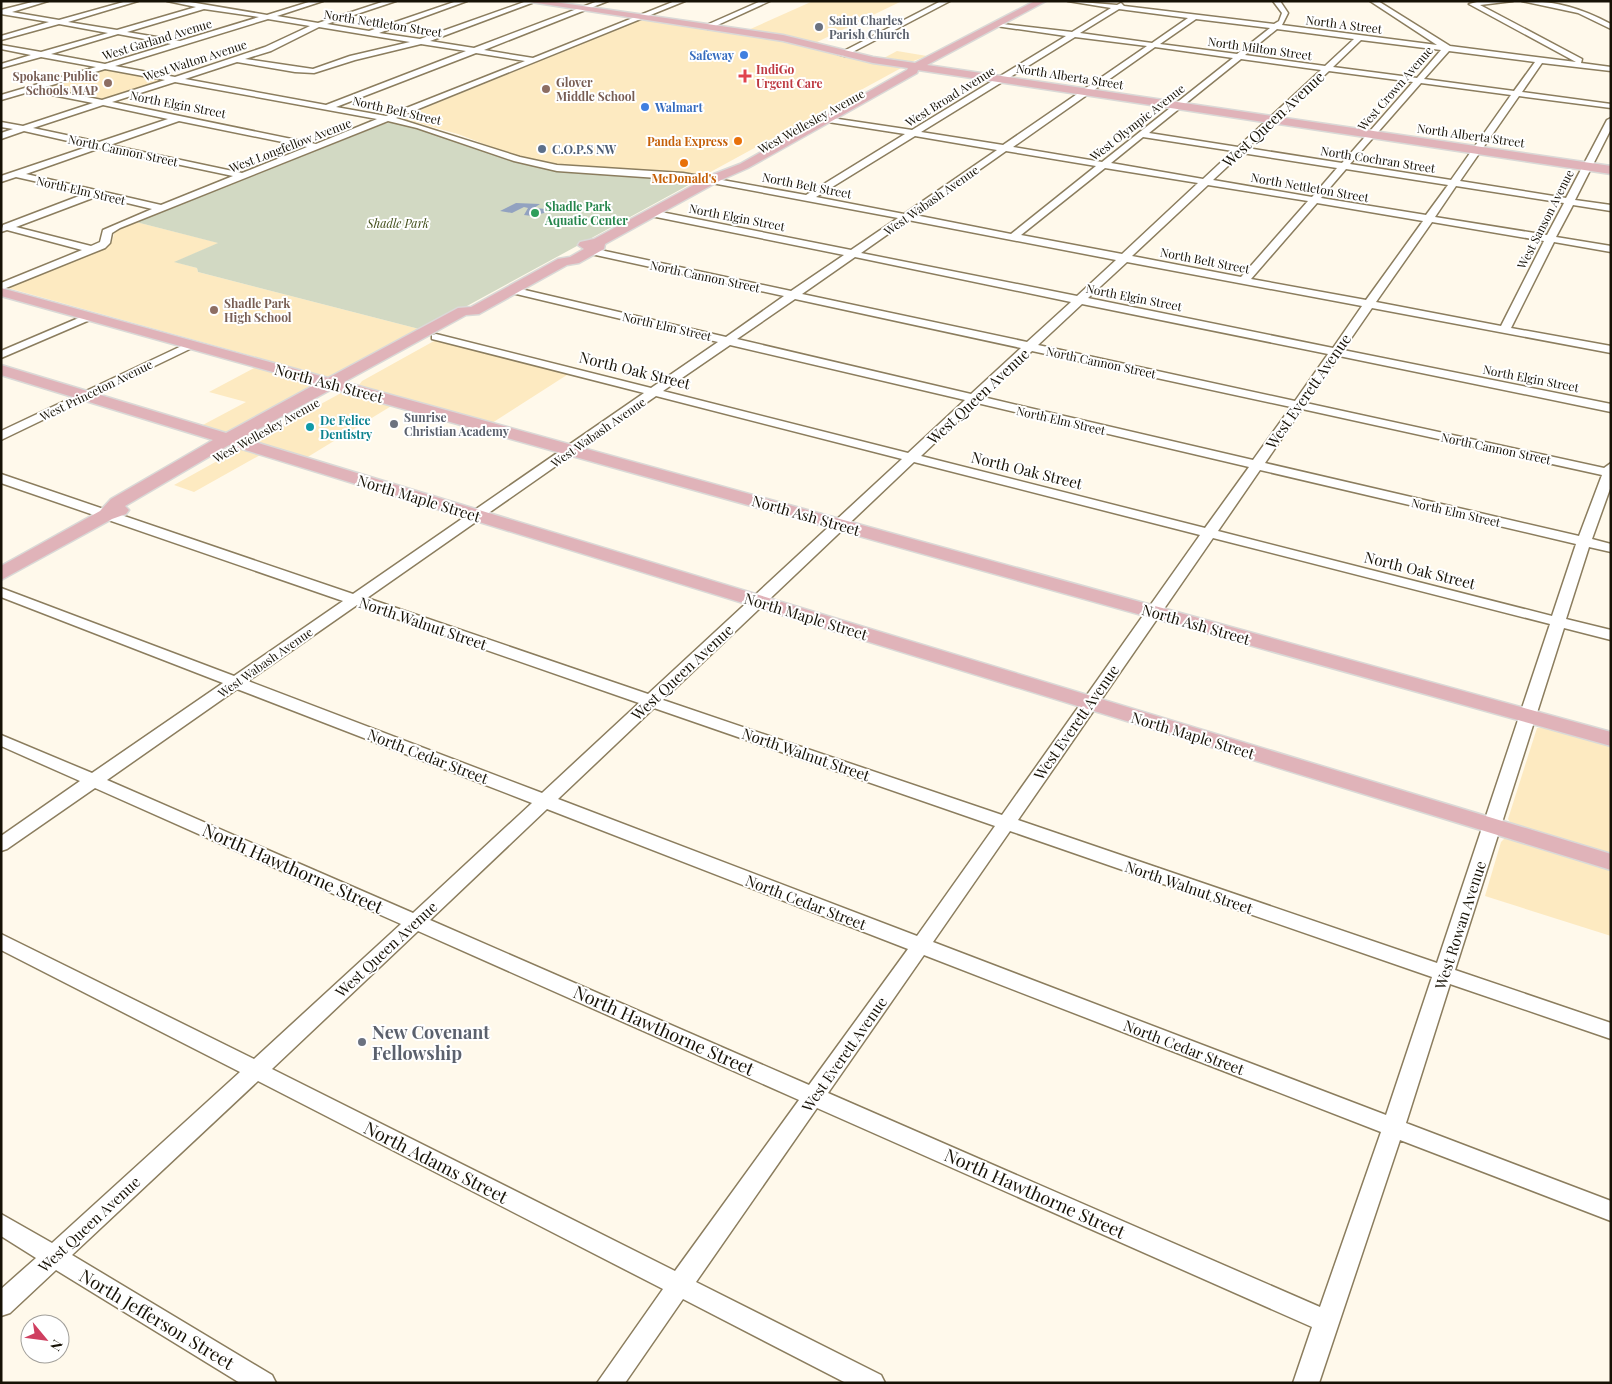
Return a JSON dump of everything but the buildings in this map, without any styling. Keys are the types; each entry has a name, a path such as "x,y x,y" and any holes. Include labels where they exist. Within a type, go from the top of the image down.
{"main road":[{"name":"West Wellesley Avenue","path":"1,574 106,515 117,503 337,385 468,311 512,290 563,262 574,260 715,178 725,176 906,69 914,68 1030,4 1042,1"},
{"name":"North Alberta Street","path":"531,2 794,40 842,54 914,68 1611,170"},
{"name":"West Wellesley Avenue","path":"715,178 715,174 863,100 913,71 914,68"},
{"name":"North Ash Street","path":"1,292 1611,739"},
{"name":"West Wellesley Avenue","path":"337,385 436,337 473,316 468,311"},
{"name":"North Maple Street","path":"1,370 1611,862"}],"street":[{"path":"2,12 45,1"},
{"path":"1,38 135,1"},
{"name":"North Nettleton Street","path":"170,1 534,60"},
{"path":"1,66 225,1"},
{"name":"West Garland Avenue","path":"1,98 320,1"},
{"name":"West Walton Avenue","path":"1,136 237,60 280,45 318,25 393,1"},
{"path":"369,33 464,1"},
{"path":"327,108 605,1"},
{"name":"West Longfellow Avenue","path":"1,287 93,250 105,243 106,235 111,228 319,147 682,1"},
{"path":"706,27 767,1"},
{"path":"842,54 947,1"},
{"name":"North A Street","path":"1067,1 1611,69"},
{"name":"West Broad Avenue","path":"808,198 1117,7 1132,1"},
{"path":"1276,1 1285,13 1282,22 1276,27"},
{"path":"1372,1 1447,48"},
{"path":"1510,1 1472,4 1588,66 1611,58"},
{"path":"1525,1 1580,11 1611,27"},
{"path":"237,60 308,71 420,42 531,2"},
{"path":"2,12 182,43"},
{"name":"West Wabash Avenue","path":"1,845 854,255 1194,17"},
{"name":"North Milton Street","path":"996,24 1611,106"},
{"name":"West Olympic Avenue","path":"1013,237 1276,27"},
{"name":"West Queen Avenue","path":"1,1305 255,1071 542,801 652,701 1360,38"},
{"name":"North Belt Street","path":"1,47 389,119 428,128 511,158 557,168 668,173 715,178 808,198 1611,350"},
{"name":"West Crown Avenue","path":"1244,280 1447,48"},
{"name":"West Everett Avenue","path":"610,1383 921,946 1153,612 1300,405 1452,183 1540,60"},
{"name":"North Elgin Street","path":"32,89 319,147"},
{"name":"North Nettleton Street","path":"836,112 912,133 1611,250"},
{"path":"1,179 178,118"},
{"name":"West Sanson Avenue","path":"1504,330 1611,120"},
{"name":"North Cannon Street","path":"1,124 244,176"},
{"name":"North Cochran Street","path":"1141,134 1611,208"},
{"name":"North Elm Street","path":"1,171 162,208"},
{"path":"3,227 97,193"},
{"name":"North Elgin Street","path":"651,214 1611,408"},
{"path":"3,227 93,250"},
{"name":"North Cannon Street","path":"595,247 796,295 1610,471"},
{"name":"North Elm Street","path":"512,290 1611,548"},
{"path":"1,355 88,317"},
{"name":"North Oak Street","path":"436,337 1611,635"},
{"name":"West Princeton Avenue","path":"1,436 190,345"},
{"name":"West Rowan Avenue","path":"1306,1383 1393,1128 1584,542 1610,471"},
{"name":"North Walnut Street","path":"1,478 1611,1031"},
{"name":"North Cedar Street","path":"1,592 1611,1211"},
{"name":"North Hawthorne Street","path":"1,740 1327,1322"},
{"name":"North Adams Street","path":"1,941 872,1383"},
{"name":"North Jefferson Street","path":"1,1224 263,1383"}],"shaded area":[{"path":"813,1 902,1 815,43 746,31"},
{"path":"641,20 782,39 851,58 903,67 705,175 653,170 586,169 551,164 510,154 458,134 400,118"},
{"path":"897,51 927,56 908,63 882,59"},
{"name":"Spokane Public Schools MAP","path":"105,69 167,80 104,101 41,89"},
{"name":"Shadle Park High School","path":"136,222 219,243 175,262 197,268 198,272 423,330 328,377 8,288 104,248 112,241 115,231"},
{"path":"440,340 570,373 492,423 359,385 362,381 434,341"},
{"path":"256,367 317,384 225,434 199,427 246,402 209,392"},
{"path":"341,393 349,393 393,405 306,458 256,442 257,439"},
{"path":"246,449 262,454 194,492 174,485 237,450"},
{"path":"1544,727 1611,745 1611,855 1512,825 1508,819 1537,728"},
{"path":"1505,838 1611,869 1611,936 1485,896 1501,842"}],"green space":[{"name":"Shadle Park","path":"392,122 432,131 509,158 549,169 583,173 647,174 696,181 423,330 198,272 197,268 174,262 218,243 136,222"}],"water":[{"path":"516,203 540,204 534,208 546,209 548,212 532,216 524,215 528,208 524,207 512,213 500,211"}],"place":[{"name":"Saint Charles Parish Church","path":"819,27"},
{"name":"Safeway","path":"744,55"},
{"name":"IndiGo Urgent Care","path":"745,76"},
{"name":"Spokane Public Schools MAP","path":"108,83"},
{"name":"Glover Middle School","path":"546,89"},
{"name":"Walmart","path":"645,107"},
{"name":"Panda Express","path":"738,141"},
{"name":"C.O.P.S NW","path":"542,149"},
{"name":"McDonald's","path":"684,163"},
{"name":"Shadle Park Aquatic Center","path":"535,213"},
{"name":"Shadle Park High School","path":"214,310"},
{"name":"Sunrise Christian Academy","path":"394,424"},
{"name":"De Felice Dentistry","path":"310,427"},
{"name":"New Covenant Fellowship","path":"362,1042"}]}
